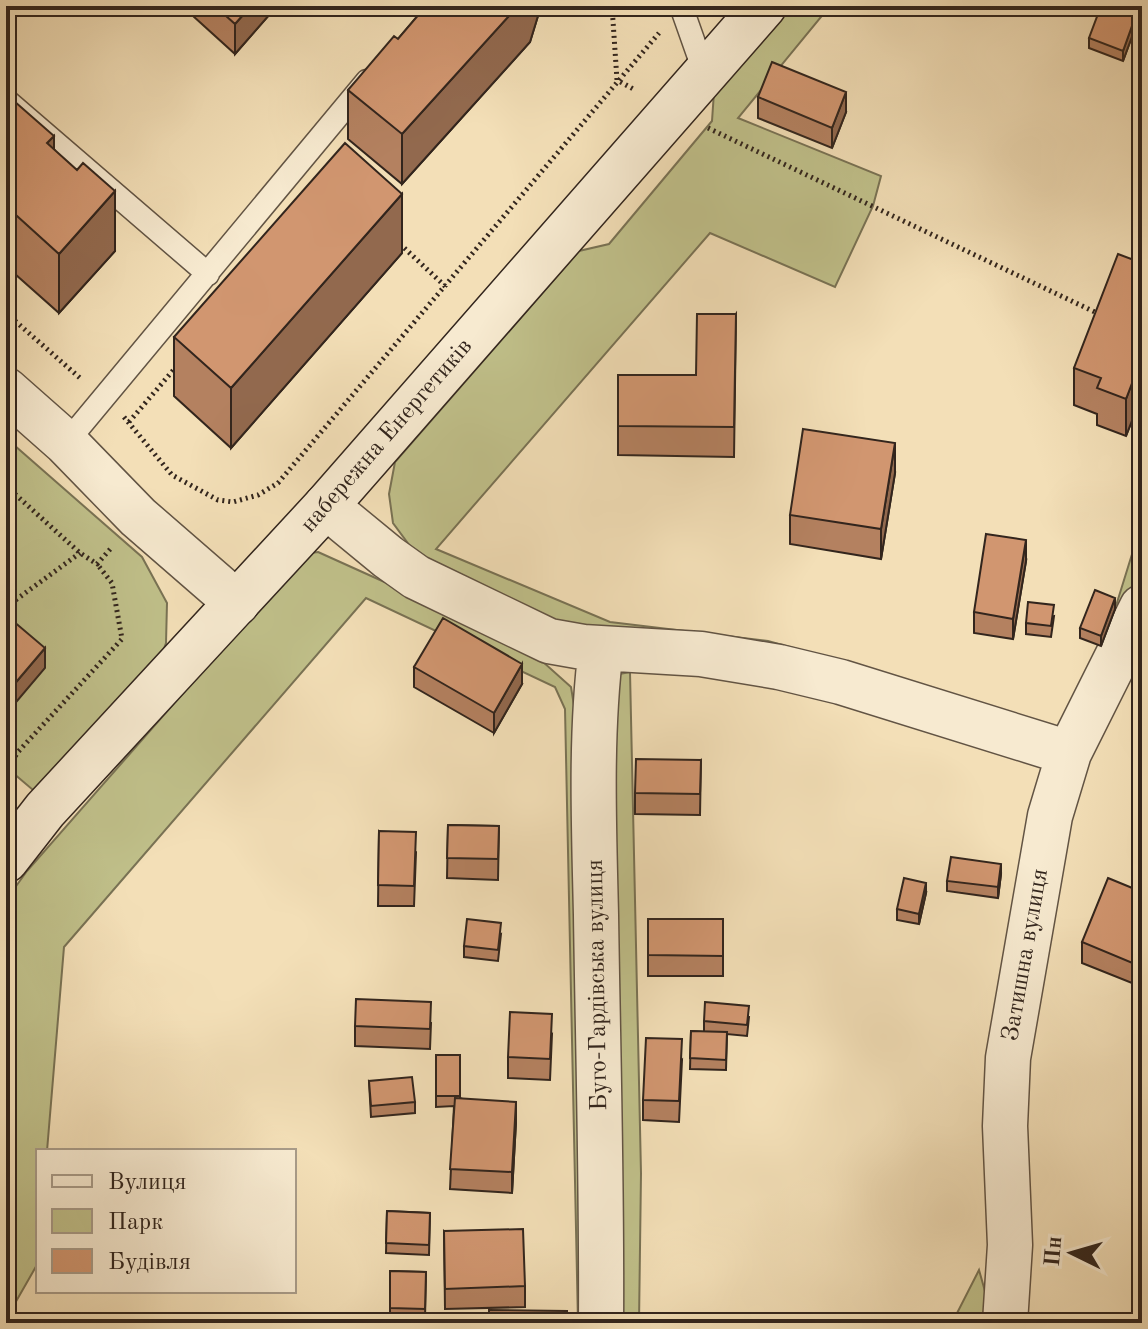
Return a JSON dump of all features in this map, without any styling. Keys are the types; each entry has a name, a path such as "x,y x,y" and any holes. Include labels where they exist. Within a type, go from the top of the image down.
{"street":[{"name":"набережна Енергетиків","path":"6,860 45,810 326,506 764,6"},
{"path":"6,390 66,443 138,517 237,603"},
{"path":"326,506 400,566 470,605 549,641 601,648 701,654 779,667 841,682 1069,753"},
{"name":"Затишна вулиця","path":"1005,1323 1010,1245 1005,1126 1008,1058 1050,816 1069,753 1142,607"},
{"name":"Буго-Гардівська вулиця","path":"601,648 595,717 594,827 601,1132 601,1323"}],"lane":[{"path":"682,7 705,74"},
{"path":"66,443 379,67"},
{"path":"6,100 208,274"}],"path":[{"path":"6,313 129,422 172,475 218,500 233,502 258,495 278,483 682,7"},
{"path":"873,206 1099,314"},
{"path":"390,234 446,287"},
{"path":"129,422 181,362"},
{"path":"6,607 80,553"},
{"path":"10,801 7,771 11,762 122,639 112,583 97,564"}],"green space":[{"path":"788,6 830,6 738,118 881,176 873,206 835,287 710,233 436,549 610,622 768,641 837,660 616,634 546,619 467,586 410,546 393,523 389,494 395,462 579,251 609,244 712,121 714,92"},
{"path":"6,438 142,557 167,603 166,643 157,668 33,790 6,767"},
{"path":"1142,522 1142,584 1137,596 1101,646 1115,609"},
{"path":"318,552 400,589 542,661 571,687 577,724 591,1323 578,1323 565,709 555,687 366,598 64,947 47,1149 36,1149 36,1266 6,1319 6,900 27,871 277,586 311,553"},
{"path":"630,672 641,1173 639,1323 615,1323 609,676"},
{"path":"979,1270 994,1323 952,1323"}],"building":[{"path":"215,6 251,6 235,24"},
{"path":"426,6 518,6 402,134 348,90 394,36 398,39"},
{"path":"1101,6 1121,6 1137,12 1123,51 1089,38"},
{"path":"772,62 846,92 832,128 758,97"},
{"path":"6,94 54,136 47,143 77,170 83,163 115,191 59,254 6,206"},
{"path":"345,143 402,194 231,388 174,337"},
{"path":"1118,254 1142,263 1142,357 1126,399 1097,388 1101,378 1074,368"},
{"path":"697,314 736,314 734,427 618,426 618,375 696,375"},
{"path":"803,429 895,443 881,529 790,515"},
{"path":"986,534 1026,540 1013,619 974,612"},
{"path":"1095,590 1115,598 1101,636 1080,628"},
{"path":"1028,602 1054,605 1051,626 1026,623"},
{"path":"6,615 45,648 6,694"},
{"path":"443,618 522,664 494,713 414,667"},
{"path":"636,759 701,760 700,794 635,793"},
{"path":"448,825 499,826 498,859 447,858"},
{"path":"379,831 416,832 414,886 378,885"},
{"path":"951,857 1001,864 998,887 947,881"},
{"path":"904,878 926,883 919,914 897,909"},
{"path":"1108,878 1142,892 1142,967 1082,942"},
{"path":"467,919 501,923 498,950 464,946"},
{"path":"648,919 723,919 723,956 648,955"},
{"path":"356,999 431,1002 430,1029 355,1026"},
{"path":"705,1002 749,1006 747,1025 704,1021"},
{"path":"510,1012 552,1014 550,1059 508,1057"},
{"path":"691,1031 727,1032 726,1060 690,1058"},
{"path":"646,1038 682,1039 679,1101 643,1100"},
{"path":"436,1055 460,1055 460,1096 436,1096"},
{"path":"412,1077 415,1102 371,1106 369,1081"},
{"path":"455,1098 516,1102 512,1172 450,1169"},
{"path":"387,1211 430,1213 429,1245 386,1243"},
{"path":"523,1229 525,1286 445,1289 444,1231"},
{"path":"390,1271 426,1272 425,1309 390,1308"},
{"path":"1142,1275 1142,1293 1134,1286"},
{"path":"489,1310 567,1311 567,1323 489,1323"}]}
